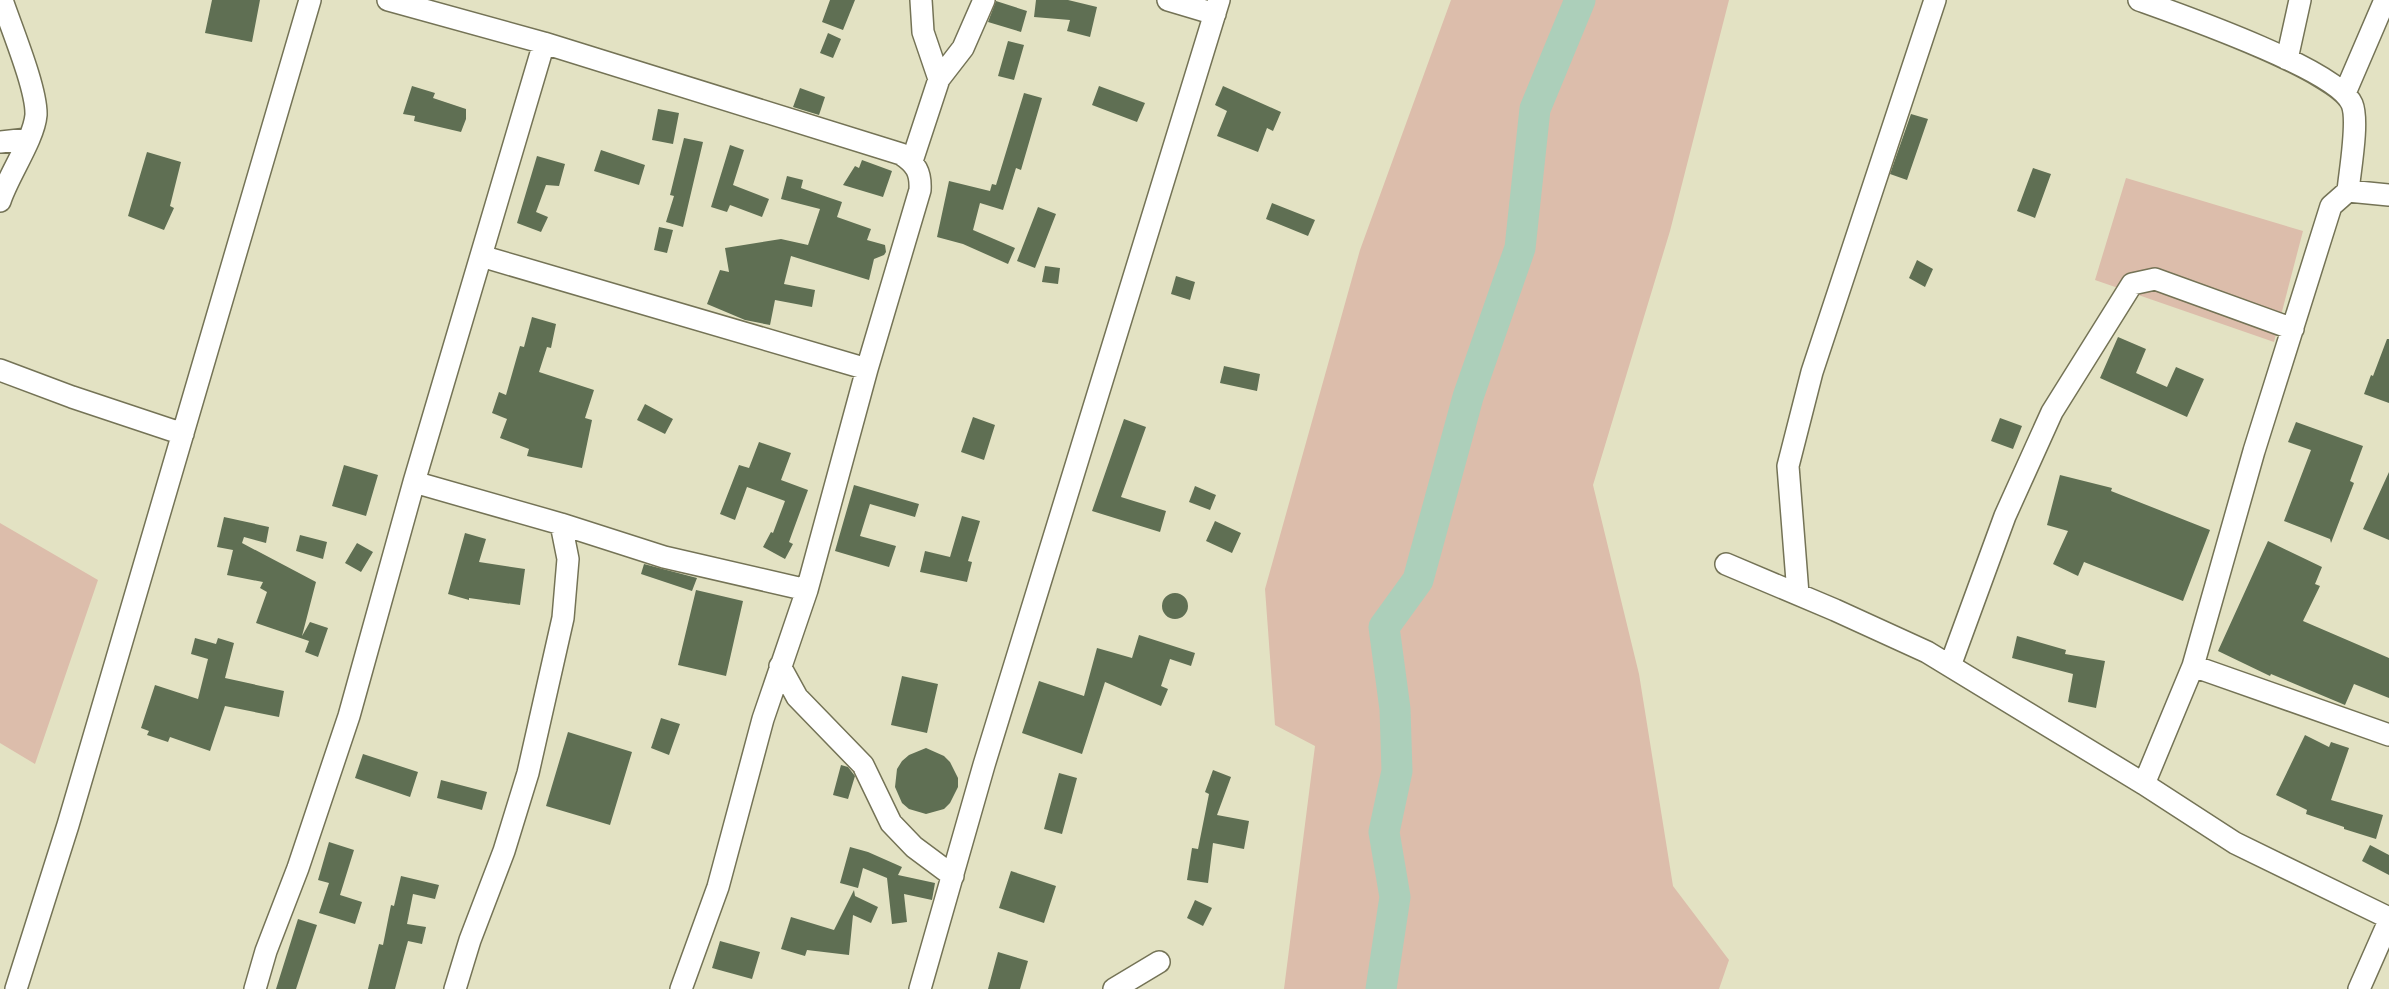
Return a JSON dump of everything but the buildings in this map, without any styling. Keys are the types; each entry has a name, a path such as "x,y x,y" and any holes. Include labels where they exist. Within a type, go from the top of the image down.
{"street":[{"path":"0,201 28,139 36,116 34,100 2,0"},
{"path":"16,989 68,825 310,0"},
{"path":"388,0 544,43 901,154 912,161 920,179 920,190 867,369 806,590 762,719 718,887 681,989"},
{"path":"921,0 923,32 939,79"},
{"path":"912,161 939,79 963,48 984,0"},
{"path":"920,989 984,765 1217,7 1168,0"},
{"path":"1798,594 1788,466 1812,372 1935,0"},
{"path":"2287,59 2300,0"},
{"path":"2345,93 2385,0"},
{"path":"2144,784 2193,666 2254,451 2331,206 2348,191 2354,134 2354,109 2345,93 2287,59 2227,32 2152,2"},
{"path":"255,989 266,951 298,868 349,716 414,482 544,43"},
{"path":"0,142 28,139"},
{"path":"2348,191 2389,195"},
{"path":"481,256 867,369"},
{"path":"1950,666 2005,516 2052,412 2132,284 2155,279 2293,329"},
{"path":"0,370 72,397 182,434"},
{"path":"414,482 560,524 664,557 806,590"},
{"path":"455,989 470,940 504,851 528,772 563,618 568,559 560,524"},
{"path":"1726,564 1927,652 2144,784 2190,816 2236,843 2389,919 2359,989"},
{"path":"780,666 797,697 863,765 891,823 914,847 953,876"},
{"path":"2193,666 2389,735"},
{"path":"1114,989 1158,962"}],"shaded area":[{"path":"1451,0 1729,0 1670,231 1593,485 1639,674 1673,886 1729,960 1719,989 1284,989 1315,746 1275,725 1265,589 1360,250"},
{"path":"2126,178 2303,231 2274,342 2095,280"},
{"path":"0,523 98,580 35,764 0,743"}],"waterway":[{"path":"1381,989 1395,897 1384,832 1397,771 1395,709 1384,627 1418,580 1468,397 1520,248 1535,109 1580,0"}]}
